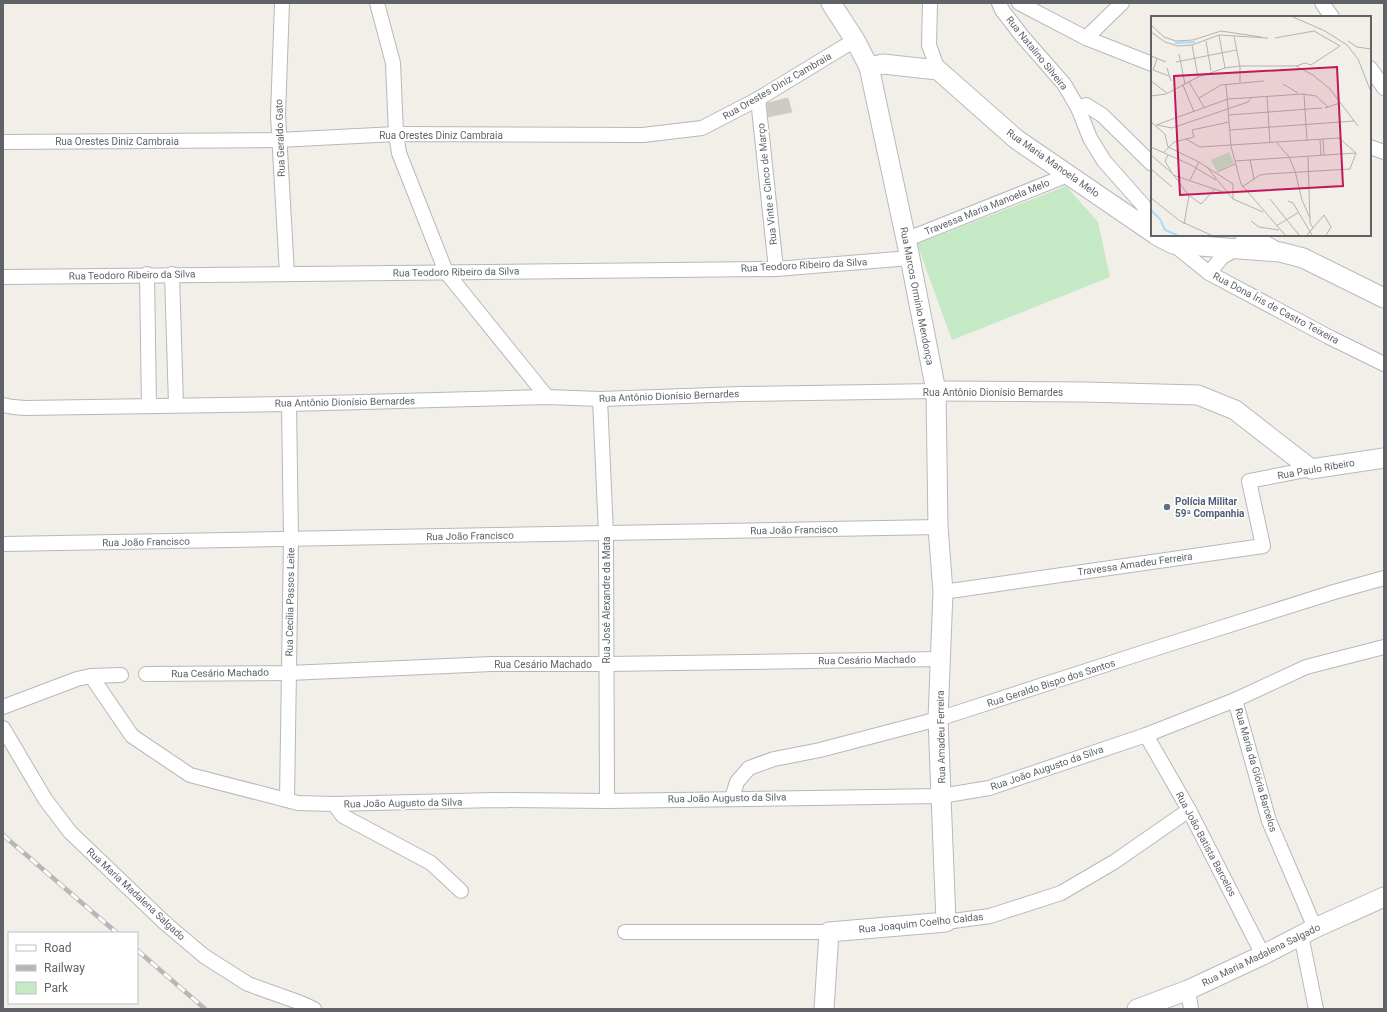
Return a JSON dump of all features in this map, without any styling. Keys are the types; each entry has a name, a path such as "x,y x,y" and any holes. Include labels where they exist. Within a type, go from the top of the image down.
{"street":[{"name":"Rua Geraldo Gato","path":"282,3 278,115 287,274"},
{"path":"377,3 394,63 396,134 399,153 446,272 547,397"},
{"name":"Rua Marcos Ormínio Mendonça","path":"831,3 855,40 869,67 910,258 936,392 938,527"},
{"name":"Rua Maria Manoela Melo","path":"930,3 929,45 938,70 1016,139 1151,230"},
{"name":"Rua Natalino Silveira","path":"999,3 1002,10 1022,36 1064,84 1078,108 1090,138 1104,161 1143,205 1151,221"},
{"path":"1019,3 1086,38 1151,64"},
{"path":"1086,38 1122,3"},
{"path":"1322,3 1331,16"},
{"name":"Rua Orestes Diniz Cambraia","path":"3,142 279,140 396,134 643,135 702,128 758,99 855,40"},
{"path":"869,67 883,64 938,70"},
{"path":"1371,69 1384,88"},
{"name":"Rua Vinte e Cinco de Março","path":"758,99 776,269"},
{"path":"1078,108 1086,105 1102,115 1151,163"},
{"path":"1371,146 1384,152"},
{"name":"Travessa Maria Manoela Melo","path":"905,240 1068,175"},
{"name":"Rua Dona Íris de Castro Teixeira","path":"1159,236 1209,273 1329,337 1384,364"},
{"path":"1170,236 1242,242 1303,258 1384,298"},
{"path":"1254,236 1280,252"},
{"path":"1209,273 1222,258 1242,242"},
{"name":"Rua Teodoro Ribeiro da Silva","path":"3,277 146,274 776,269 910,258"},
{"path":"146,274 149,406"},
{"path":"172,274 176,405"},
{"name":"Rua Antônio Dionísio Bernardes","path":"3,405 25,408 288,404 547,397 600,399 740,394 936,392 1085,392 1198,395 1235,410 1311,470"},
{"name":"Rua José Alexandre da Mata","path":"600,399 606,534 607,800"},
{"name":"Rua Cecília Passos Leite","path":"287,800 291,539 288,404"},
{"name":"Rua Paulo Ribeiro","path":"1248,481 1384,458"},
{"name":"Travessa Amadeu Ferreira","path":"943,592 1262,546 1248,481"},
{"name":"Rua João Francisco","path":"3,544 938,527"},
{"name":"Rua Amadeu Ferreira","path":"938,527 943,592 938,720 946,922"},
{"name":"Rua Geraldo Bispo dos Santos","path":"732,798 737,782 749,768 774,759 820,750 938,720 1334,592 1384,578"},
{"name":"Rua João Augusto da Silva","path":"91,676 132,736 190,775 298,803 334,804 495,800 942,796 989,788 1146,735 1235,700 1306,666 1384,647"},
{"name":"Rua Cesário Machado","path":"146,674 289,673 492,664 607,664 941,659"},
{"path":"3,707 77,679 91,676 121,675"},
{"name":"Rua Maria da Glória Barcelos","path":"1235,700 1269,821 1308,931 1316,1009"},
{"name":"Rua Maria Madalena Salgado","path":"3,728 45,799 70,832 165,923 204,956 248,984 314,1009"},
{"name":"Rua João Batista Barcelos","path":"1146,735 1189,810 1263,955"},
{"path":"334,804 343,816 431,863 461,891"},
{"name":"Rua Joaquim Coelho Caldas","path":"625,932 830,932 946,922 990,916 1061,893 1114,862 1189,810"},
{"name":"Rua Maria Madalena Salgado","path":"1137,1009 1188,990 1263,955 1308,931 1384,897"},
{"path":"824,1009 830,932"},
{"path":"1188,990 1191,1009"}],"green space":[{"path":"1066,186 1098,222 1110,277 952,340 917,244"}],"building":[{"path":"788,98 792,112 768,117 767,103"}],"railway":[{"path":"3,835 116,932"},
{"path":"138,951 205,1009"}],"place":[{"name":"Polícia Militar 59ª Companhia","path":"1167,507"}]}
